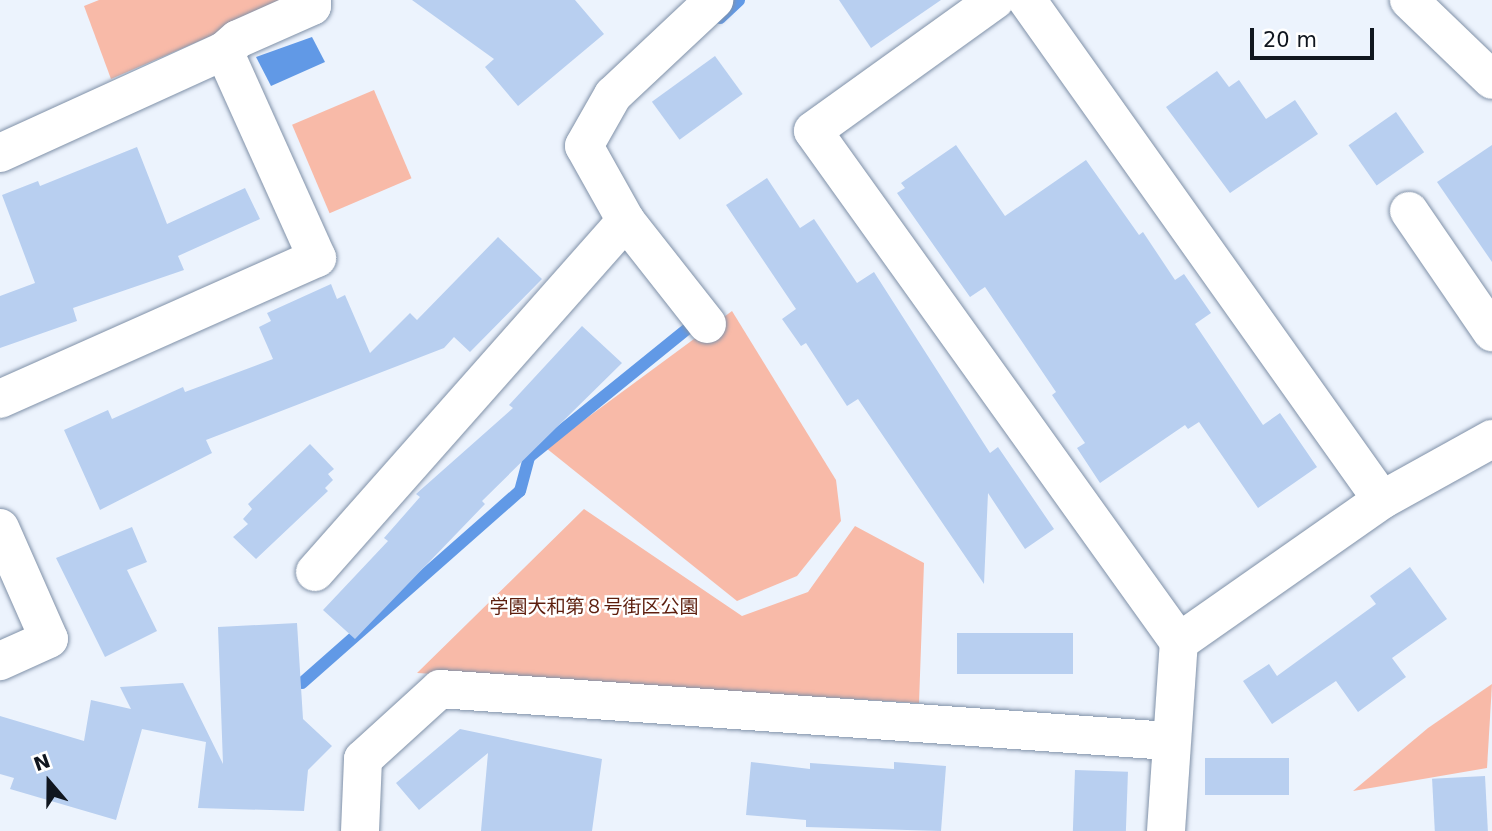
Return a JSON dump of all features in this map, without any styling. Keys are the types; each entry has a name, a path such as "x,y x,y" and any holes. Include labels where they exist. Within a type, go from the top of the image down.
{"street":[{"path":"0,153 224,51 238,39 312,6 312,0"},
{"path":"707,324 626,220 584,146 612,95 714,0"},
{"path":"995,0 813,131 1179,642 1169,741 1166,831"},
{"path":"1027,0 1382,500"},
{"path":"1409,0 1492,80"},
{"path":"0,399 317,258 224,51"},
{"path":"1409,211 1492,332"},
{"path":"314,572 626,220"},
{"path":"1179,642 1382,500 1492,439"},
{"path":"0,528 49,639 0,661"},
{"path":"360,831 363,759 440,689 1169,741"}],"green space":[{"path":"99,0 294,0 111,79 84,6"},
{"path":"374,90 412,178 330,213 292,125"},
{"path":"732,311 836,480 841,521 797,576 737,601 546,448"},
{"name":"学園大和第８号街区公園","path":"584,509 742,616 808,592 855,526 924,563 919,703 417,673"},
{"path":"1492,684 1487,768 1353,791 1428,728"}],"water":[{"path":"312,37 325,62 271,86 256,57"}],"building":[{"path":"412,0 575,0 604,34 518,106 485,67 494,59"},
{"path":"839,0 941,0 871,48"},
{"path":"715,56 743,94 680,140 652,102"},
{"path":"1217,71 1229,87 1239,80 1266,119 1295,100 1318,134 1230,193 1166,107"},
{"path":"1396,112 1424,152 1377,185 1348,145"},
{"path":"956,145 1005,216 1086,160 1139,235 1143,232 1175,280 1184,274 1211,313 1195,324 1263,425 1280,413 1317,467 1258,508 1199,422 1188,429 1185,425 1100,483 1077,448 1085,443 1052,395 1056,392 985,287 970,297 897,193 905,188 901,183"},
{"path":"1492,145 1492,262 1437,182"},
{"path":"137,147 167,224 245,188 260,219 178,256 184,270 73,308 77,321 0,348 0,296 35,283 2,195 38,181 40,186"},
{"path":"767,178 800,228 814,219 857,283 874,272 990,453 998,447 1054,529 1025,549 988,493 984,584 858,399 847,406 806,343 801,346 782,319 796,309 726,205"},
{"path":"498,237 542,279 470,352 454,337 444,348 206,440 212,453 100,510 64,430 108,410 112,419 183,387 185,392 273,359 259,327 271,321 267,313 331,284 337,299 345,295 370,353 410,313 417,320"},
{"path":"582,326 622,363 482,501 485,504 355,639 323,610 388,541 384,538 420,497 416,494 513,408 509,405"},
{"path":"310,444 334,469 328,474 333,480 325,488 328,491 256,559 233,537 248,524 243,519 252,509 248,504"},
{"path":"132,527 147,562 127,570 157,631 105,657 56,558"},
{"path":"1410,567 1447,619 1392,658 1406,677 1358,712 1336,681 1272,724 1243,681 1269,664 1277,676 1376,604 1370,596"},
{"path":"297,623 303,719 332,746 308,770 304,811 198,808 206,742 142,729 116,820 10,789 14,778 0,774 0,716 84,741 91,700 131,709 120,687 183,683 223,764 218,627"},
{"path":"957,633 1073,633 1073,674 957,674"},
{"path":"460,729 602,759 592,831 481,831 488,753 419,810 396,783"},
{"path":"1205,758 1289,758 1289,795 1205,795"},
{"path":"751,762 810,769 810,763 894,769 894,762 946,766 941,831 806,827 806,820 746,815"},
{"path":"1075,770 1128,772 1126,831 1073,831"},
{"path":"1485,776 1488,831 1435,831 1432,779"}],"waterway":[{"path":"720,18 739,0"},
{"path":"302,683 520,491 529,457 697,321"}]}
